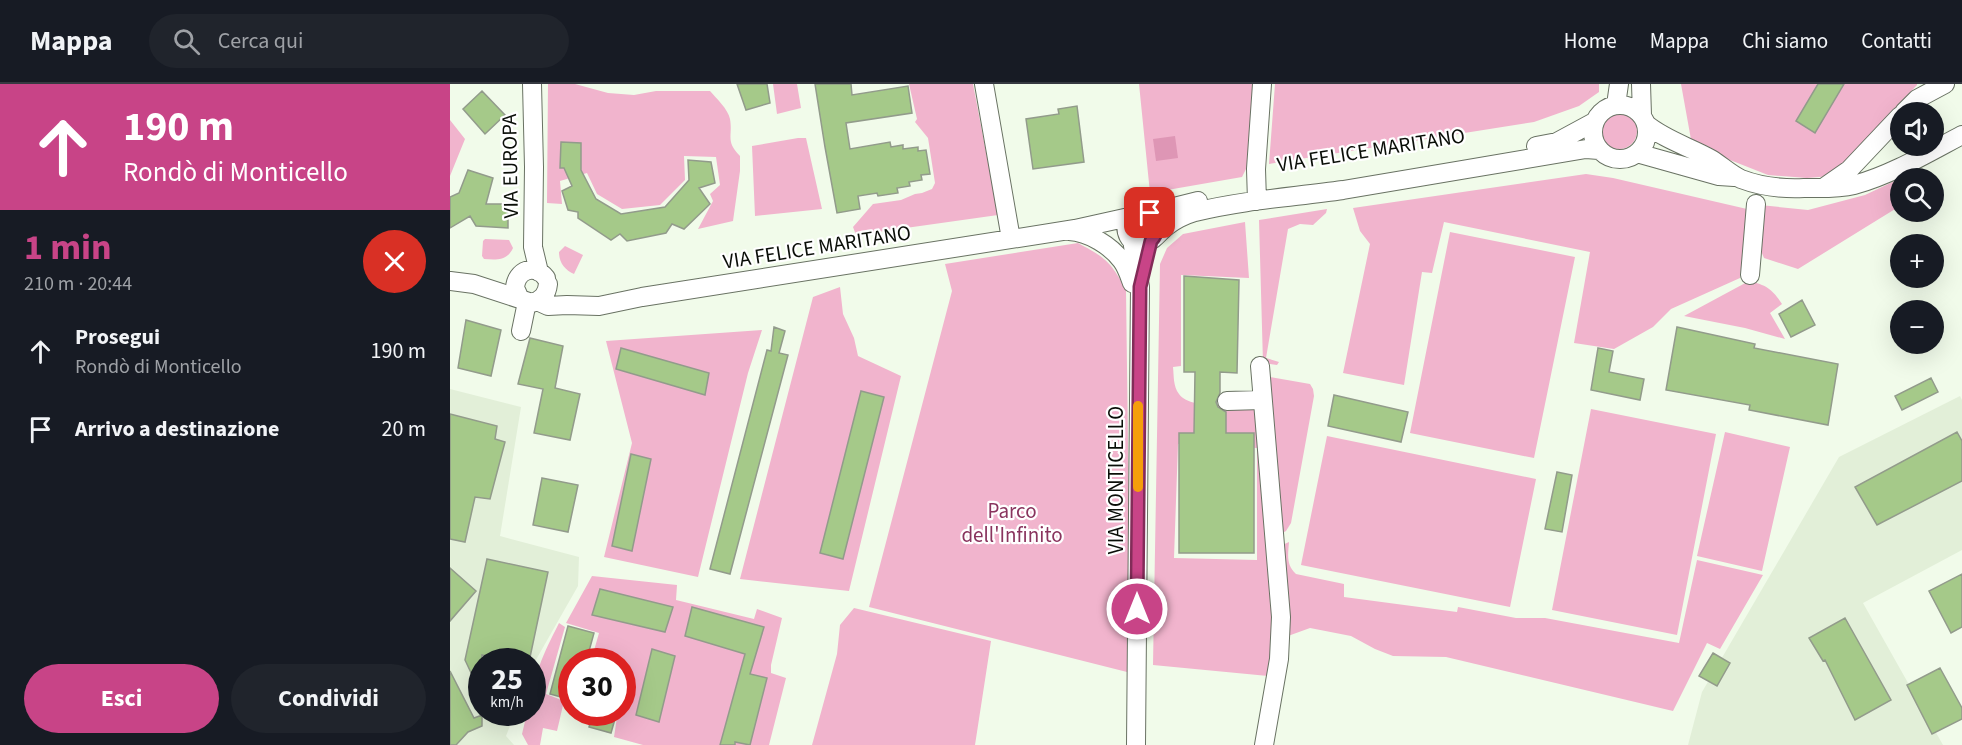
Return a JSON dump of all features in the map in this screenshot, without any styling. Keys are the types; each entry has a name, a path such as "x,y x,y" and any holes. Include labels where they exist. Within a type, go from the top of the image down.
{"street":[{"name":"VIA EUROPA","path":"521,331 530,287 533,247 532,84"},
{"path":"984,84 1011,239"},
{"path":"1256,196 1262,84"},
{"path":"1616,105 1619,84"},
{"path":"1641,84 1644,120 1648,135 1644,145 1628,158 1617,159 1599,150 1592,131 1594,122 1602,111 1616,105 1628,105 1644,120 1659,133 1711,159 1738,177 1780,189 1853,185 1962,135"},
{"path":"1914,102 1946,84"},
{"name":"VIA FELICE MARITANO","path":"1154,238 1167,226 1185,215 1256,196 1339,179 1548,144 1566,138 1594,122"},
{"path":"1824,188 1849,170 1890,127"},
{"name":"VIA FELICE MARITANO","path":"1150,213 1181,205 1382,184 1586,149 1599,150"},
{"path":"1637,153 1719,176 1738,177"},
{"path":"1750,274 1756,204"},
{"path":"1139,211 1150,213 1156,219 1158,227 1154,238 1145,243 1138,243 1129,231 1139,211"},
{"path":"1070,230 1104,244 1122,261 1134,287 1139,330"},
{"name":"VIA FELICE MARITANO","path":"450,281 477,286 530,287 548,306 599,306 642,297 1070,230 1129,231"},
{"name":"VIA MONTICELLO","path":"1129,231 1140,287 1136,745"},
{"name":"VIA MONTICELLO","path":"1140,287 1154,238"},
{"path":"1260,366 1281,617 1279,659 1264,745"},
{"path":"1227,401 1262,400"}],"shaded area":[{"path":"1175,136 1178,158 1156,161 1153,139"},
{"path":"450,389 521,407 500,536 579,557 578,586 543,648 468,648 468,726 510,726 506,736 514,745 450,745"},
{"path":"1960,396 1962,400 1962,550 1863,603 1943,745 1688,745 1702,692 1839,457"}],"green space":[{"path":"548,84 575,84 608,93 634,95 656,91 710,91 729,115 731,142 740,156 733,221 698,229 713,201 710,194 720,185 716,157 684,156 685,180 660,205 622,209 597,194 587,173 560,181 562,204 547,203"},
{"path":"773,84 797,84 801,108 777,114"},
{"path":"909,84 973,84 998,215 856,235 853,227 873,204 901,200 922,193 932,189 935,183 928,138 915,122 917,119"},
{"path":"1139,84 1256,84 1250,161 1242,177 1150,193"},
{"path":"1275,84 1599,84 1599,92 1579,106 1534,122 1269,164"},
{"path":"1681,84 1917,84 1901,102 1890,102 1890,114 1831,176 1807,178 1768,175 1692,145"},
{"path":"1619,113 1632,118 1637,131 1632,144 1619,149 1606,144 1601,131 1606,118"},
{"path":"450,120 465,139 450,176"},
{"path":"806,138 822,209 755,216 752,146"},
{"path":"1586,174 1613,178 1747,209 1740,278 1671,309 1653,327 1614,349 1574,343 1590,252 1444,222 1432,273 1422,272 1404,385 1343,373 1370,244 1360,231 1353,208"},
{"path":"1890,183 1890,212 1798,269 1764,258 1759,246 1760,205 1808,210 1865,195"},
{"path":"1327,209 1326,213 1313,225 1300,224 1288,229 1266,358 1279,362 1277,365 1263,363 1259,220"},
{"path":"1245,222 1249,278 1181,275 1181,366 1173,367 1174,381 1179,394 1194,403 1205,405 1260,404 1277,614 1268,676 1153,665 1160,264 1167,248 1183,234","holes":["1178,444 1257,448 1257,560 1174,558"]},
{"path":"1450,232 1575,257 1534,458 1410,433"},
{"path":"485,239 509,240 513,248 504,257 484,259 482,256"},
{"name":"Parco dell'Infinito","path":"1078,243 1107,262 1126,290 1131,673 869,607 952,291 945,264"},
{"path":"565,246 583,255 574,274 565,268 560,260 559,252"},
{"path":"1749,281 1769,289 1782,304 1770,313 1785,339 1745,328 1684,316"},
{"path":"840,287 843,314 854,338 858,356 901,376 849,591 740,579 813,297"},
{"path":"762,330 748,373 698,577 604,557 632,443 606,341"},
{"path":"1266,378 1310,384 1314,396 1291,523 1286,531 1279,535"},
{"path":"1591,409 1716,434 1677,635 1552,610"},
{"path":"1725,432 1790,447 1762,571 1697,556"},
{"path":"1327,436 1536,479 1510,607 1301,565"},
{"path":"1289,542 1289,563 1296,574 1344,584 1344,597 1457,612 1458,607 1516,618 1545,618 1679,643 1697,560 1763,575 1720,649 1707,643 1673,711 1446,657 1393,656 1351,636 1310,628 1288,636 1278,547"},
{"path":"592,576 677,585 676,600 754,619 757,609 782,618 771,673 786,678 769,745 643,745 614,737 616,726 636,726 636,648 595,648 599,633 566,623"},
{"path":"854,608 991,641 975,745 812,745 837,654 840,625"},
{"path":"559,623 565,627 546,694 546,650"},
{"path":"546,694 558,699 557,731 543,728 540,745 528,745 522,734 524,726 546,726"}],"building":[{"path":"737,84 767,84 770,103 746,110"},
{"path":"815,84 851,84 852,95 908,86 912,113 846,123 850,149 890,142 891,147 903,145 903,149 918,147 918,151 926,150 930,174 921,175 922,180 909,182 910,186 897,188 898,193 858,196 860,209 837,213"},
{"path":"1818,84 1844,84 1815,133 1796,121"},
{"path":"482,91 505,115 485,134 463,109"},
{"path":"1077,106 1084,162 1033,169 1026,119 1059,114 1058,109"},
{"path":"561,142 581,143 581,170 596,199 621,214 665,207 689,180 688,160 711,162 715,183 699,188 710,204 684,229 672,224 666,233 627,241 620,234 611,240 578,218 578,212 568,210 562,191 572,186 564,168 560,168"},
{"path":"468,170 493,178 486,204 508,204 508,228 476,226 470,216 450,228 450,197 459,193"},
{"path":"1184,276 1239,280 1237,373 1220,372 1220,393 1216,402 1218,407 1226,412 1226,433 1254,433 1254,553 1179,553 1179,433 1194,433 1195,372 1184,372"},
{"path":"1802,300 1815,325 1791,337 1779,314"},
{"path":"466,320 501,330 491,376 458,368"},
{"path":"774,327 785,331 779,353 788,355 730,574 710,569 767,350 771,351"},
{"path":"1677,327 1755,344 1754,348 1838,364 1828,425 1749,410 1750,405 1666,390"},
{"path":"530,338 563,346 555,388 580,394 570,440 534,433 543,389 518,384"},
{"path":"621,348 709,373 705,395 616,369"},
{"path":"1598,348 1613,351 1609,372 1644,379 1640,400 1591,390"},
{"path":"1931,378 1938,392 1902,410 1895,396"},
{"path":"861,391 884,397 843,559 820,553"},
{"path":"1334,395 1408,412 1401,442 1328,426"},
{"path":"450,414 497,426 495,439 505,442 490,499 475,497 465,542 450,539"},
{"path":"1957,432 1962,441 1962,481 1877,525 1855,487"},
{"path":"631,454 651,459 632,551 612,546"},
{"path":"1557,472 1572,475 1562,532 1545,529"},
{"path":"542,478 578,485 568,532 533,525"},
{"path":"487,559 548,572 532,648 468,648 468,666 465,660"},
{"path":"450,568 476,591 450,621"},
{"path":"1962,574 1962,627 1951,633 1929,591"},
{"path":"600,589 673,607 665,632 592,615"},
{"path":"692,607 764,627 750,674 767,678 750,745 735,742 735,745 720,745 745,654 685,636"},
{"path":"1845,618 1891,700 1855,720 1825,660 1823,661 1809,638"},
{"path":"568,626 594,633 590,648 562,648"},
{"path":"652,649 675,656 659,722 636,715"},
{"path":"1713,653 1730,663 1717,686 1699,676"},
{"path":"558,664 558,696 550,694"},
{"path":"1940,668 1962,708 1962,719 1932,734 1907,685"},
{"path":"450,671 468,706 468,726 482,726 468,732 456,745 450,745"},
{"path":"589,726 613,726 611,733"}],"slow traffic":[{"path":"1138,406 1138,487"}],"route":[{"path":"1137,609 1140,287 1151,241 1158,227 1156,219 1150,213"}]}
